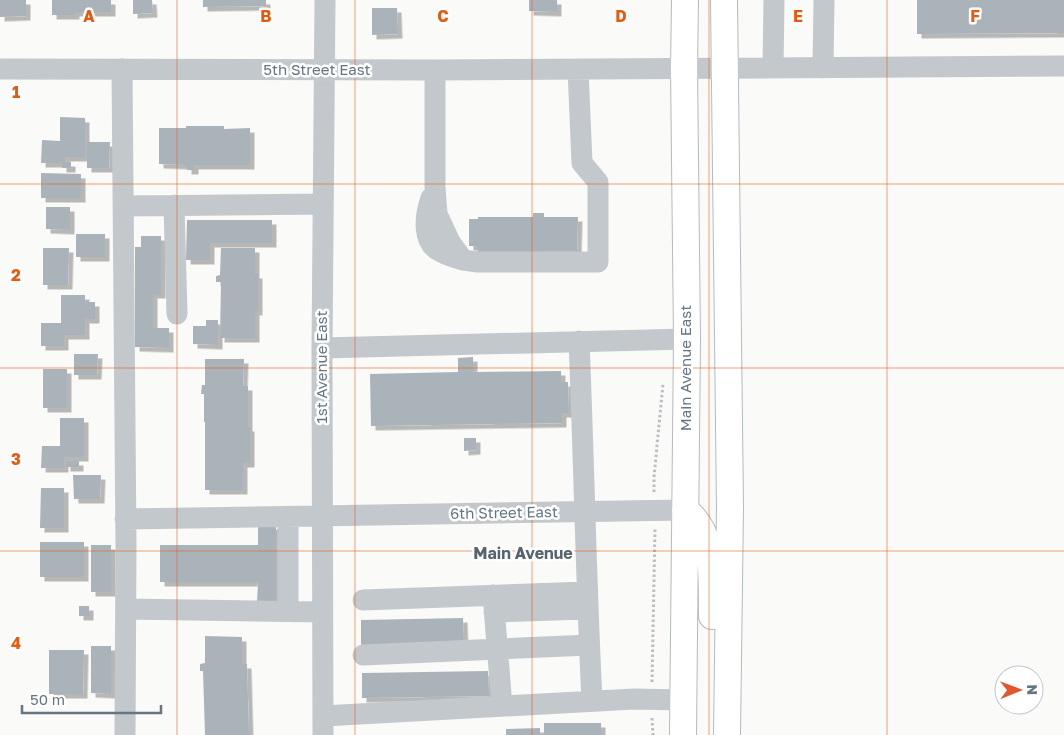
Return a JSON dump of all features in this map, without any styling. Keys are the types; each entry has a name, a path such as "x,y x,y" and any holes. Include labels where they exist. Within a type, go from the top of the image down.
{"main road":[{"name":"Main Avenue East","path":"682,735 684,700 687,339 685,0"},
{"path":"724,0 730,507 727,735"},
{"path":"685,510 695,517 708,543 713,684 727,735"}],"street":[{"name":"1st Avenue East","path":"323,725 322,348 324,0"},
{"path":"773,68 774,0"},
{"path":"823,68 824,0"},
{"name":"5th Street East","path":"0,69 684,70 724,68 1064,66"},
{"path":"122,69 126,519 125,735"},
{"path":"435,70 437,214 450,242 463,260 478,262 598,262 598,182 582,163 578,69"},
{"path":"123,206 323,204"},
{"path":"174,205 177,314"},
{"path":"322,348 687,339"},
{"path":"579,342 592,701"},
{"name":"6th Street East","path":"126,519 685,510"},
{"path":"288,517 288,611"},
{"path":"363,600 493,604 587,600"},
{"path":"493,604 502,706"},
{"path":"126,609 322,612"},
{"path":"363,655 589,645"},
{"path":"323,725 502,706 652,699 684,700"}],"path":[{"path":"653,735 654,477 663,378"}],"building":[{"path":"0,0 26,0 26,16 0,17"},
{"path":"52,0 111,0 111,12 75,12 75,15 52,15"},
{"path":"133,0 152,0 153,13 133,14"},
{"path":"203,0 266,0 266,6 203,7"},
{"path":"529,0 557,0 557,12 529,11"},
{"path":"917,0 1064,0 1064,33 917,34"},
{"path":"372,8 397,8 398,34 372,35"},
{"path":"60,117 85,118 85,157 65,157 65,162 71,162 71,168 62,168 62,163 41,163 42,140 60,141"},
{"path":"186,126 224,126 224,129 250,128 250,165 194,165 194,170 187,170 187,165 159,164 159,128 186,128"},
{"path":"87,142 110,142 109,168 87,168"},
{"path":"41,173 81,174 81,198 41,198"},
{"path":"46,207 70,207 70,230 46,229"},
{"path":"533,213 544,213 544,217 578,217 577,251 544,251 544,256 478,253 478,246 469,246 469,219 478,219 478,217 533,217"},
{"path":"187,220 272,220 272,243 210,243 210,260 186,260"},
{"path":"76,234 105,234 105,257 76,257"},
{"path":"141,236 161,236 161,294 153,294 153,328 169,328 169,348 135,347 135,247 141,247"},
{"path":"43,248 69,248 68,285 43,285"},
{"path":"221,248 255,248 255,274 258,274 258,311 255,311 255,338 220,338 221,282 216,282 216,276 220,275"},
{"path":"61,295 85,295 85,302 95,302 95,319 85,319 85,335 64,335 64,346 41,346 41,323 61,323"},
{"path":"206,320 218,320 218,345 193,344 193,326 206,326"},
{"path":"74,354 98,354 97,375 74,375"},
{"path":"473,357 473,372 561,371 561,382 568,382 569,413 562,413 562,423 371,426 370,374 458,372 458,358"},
{"path":"205,359 244,359 243,386 248,386 250,463 243,463 243,490 205,490 204,394 201,394 202,385 205,385"},
{"path":"43,369 67,369 67,408 43,408"},
{"path":"60,418 84,418 84,457 64,457 64,468 41,468 42,446 60,446"},
{"path":"464,438 476,438 476,450 464,451"},
{"path":"66,461 79,461 79,467 66,467"},
{"path":"73,475 101,475 100,499 74,499"},
{"path":"41,488 64,488 64,528 40,528"},
{"path":"258,525 276,525 276,602 257,602 258,582 160,582 160,545 258,545"},
{"path":"40,542 84,542 84,577 40,577"},
{"path":"91,545 111,545 111,592 91,592"},
{"path":"79,606 89,606 89,616 79,616"},
{"path":"463,618 464,644 361,646 361,620"},
{"path":"205,636 242,637 242,664 247,664 249,735 205,735 203,671 200,671 200,664 205,663"},
{"path":"91,646 111,646 111,694 91,693"},
{"path":"49,650 84,650 83,694 49,694"},
{"path":"488,671 489,696 362,698 362,673"},
{"path":"544,723 601,723 601,735 544,735"},
{"path":"540,728 540,735 506,735 506,729"}],"district":[{"name":"Main Avenue","path":"523,553"}]}
